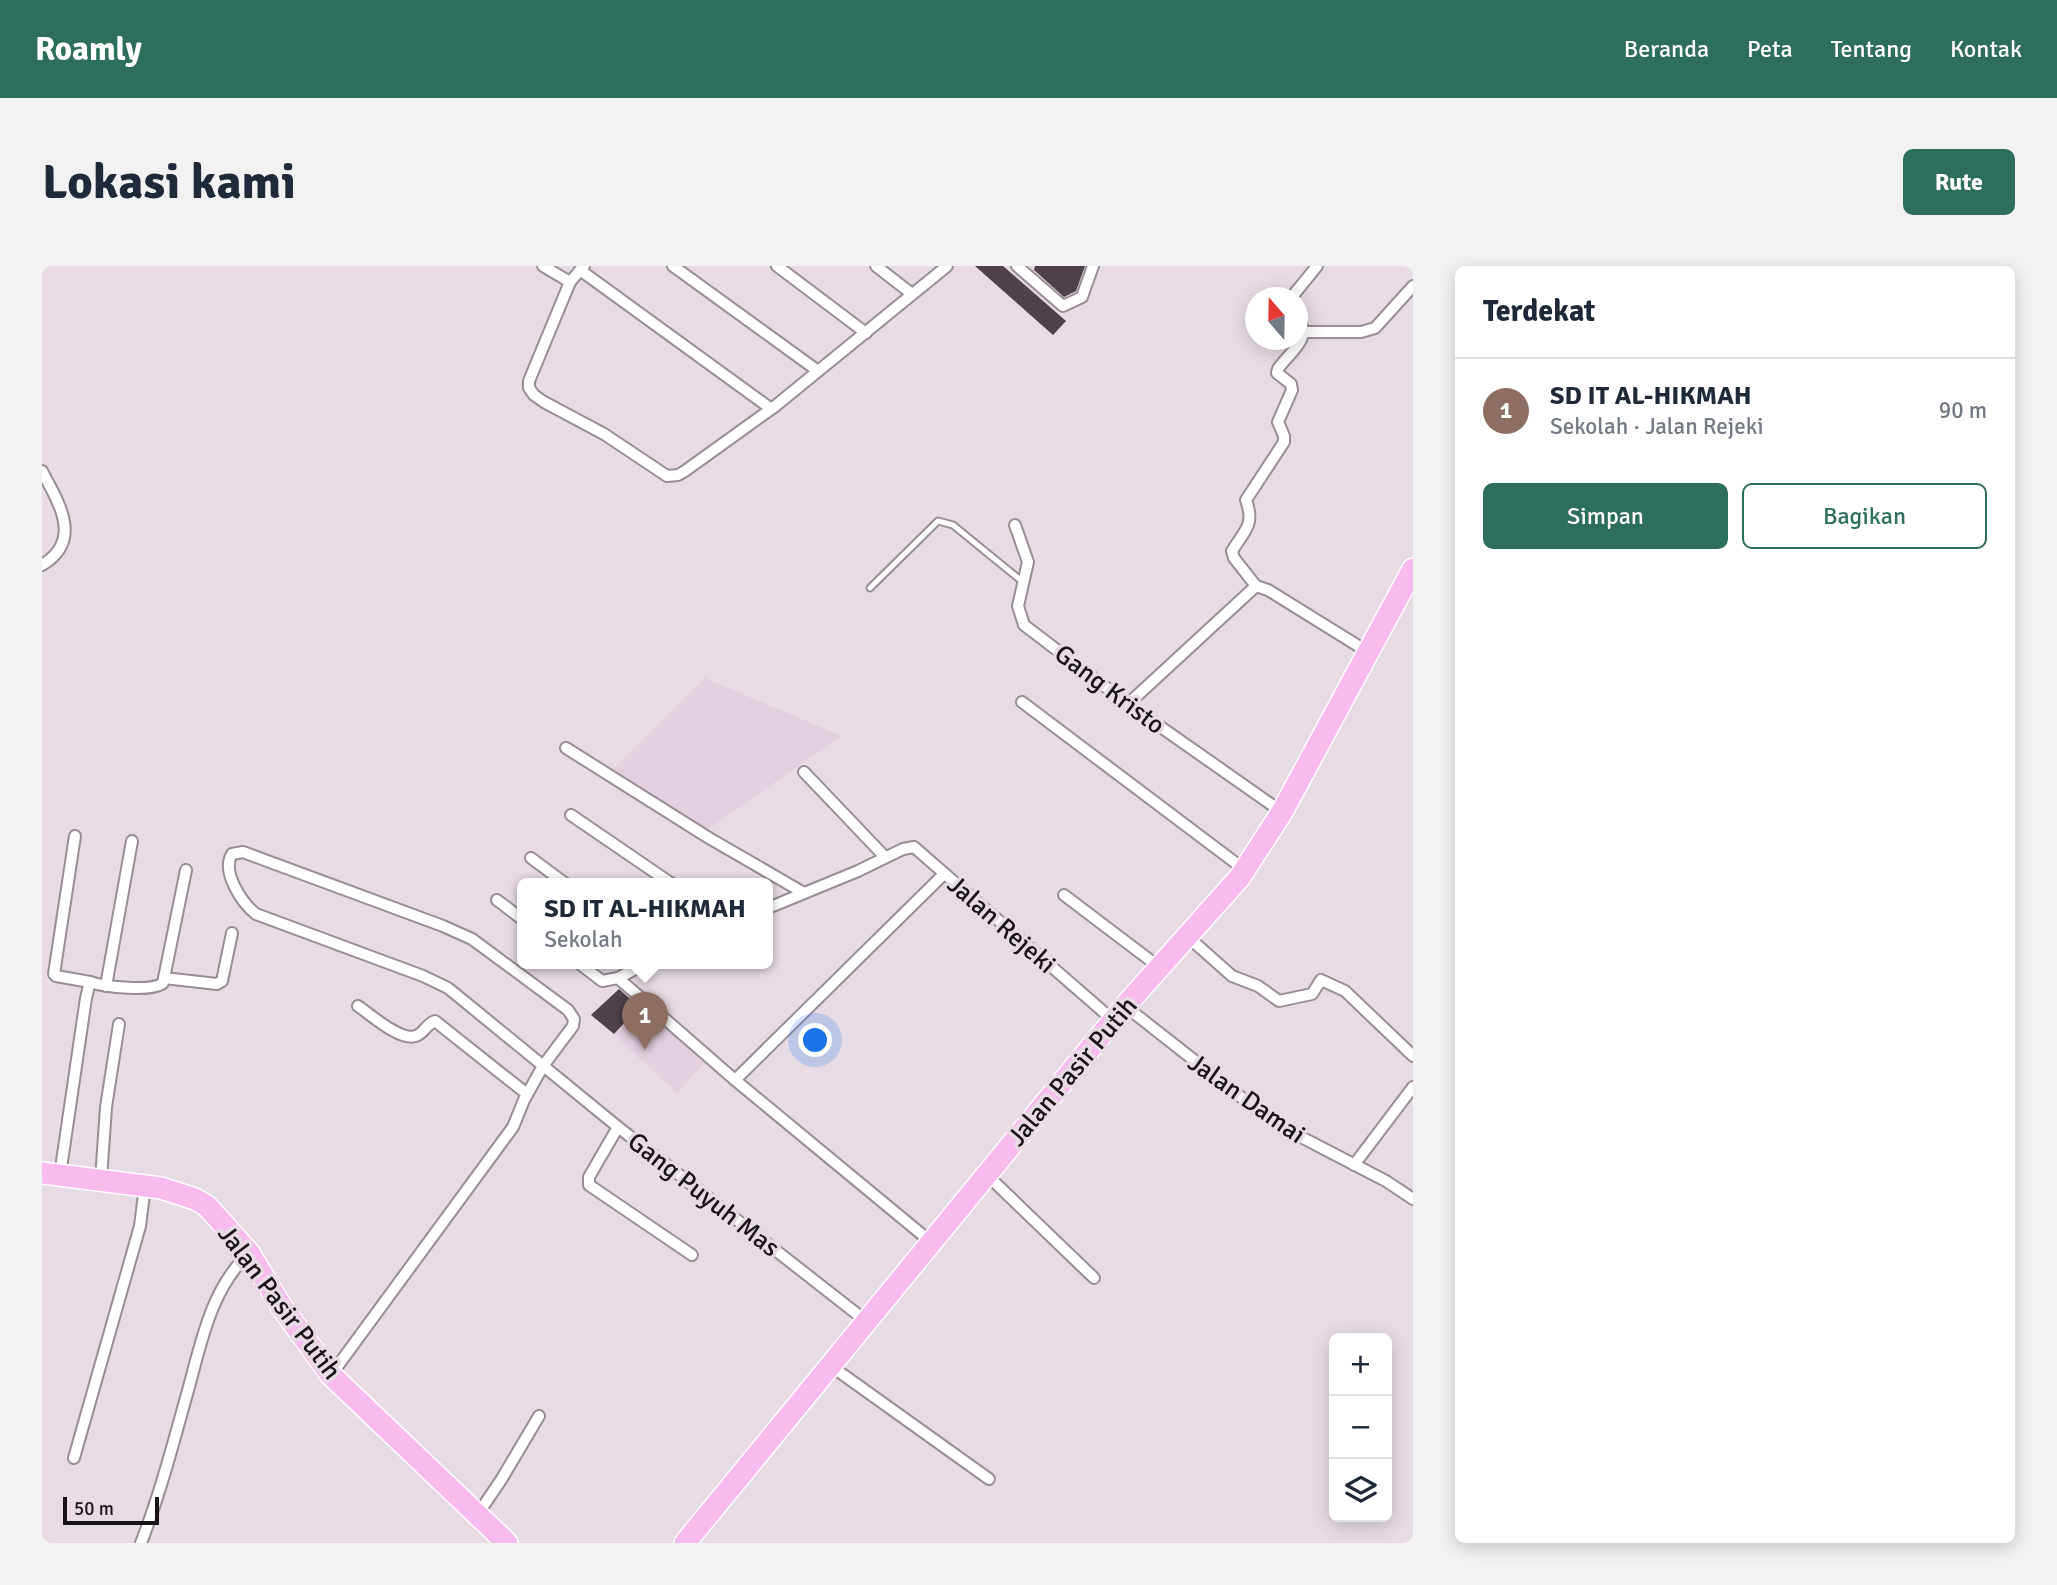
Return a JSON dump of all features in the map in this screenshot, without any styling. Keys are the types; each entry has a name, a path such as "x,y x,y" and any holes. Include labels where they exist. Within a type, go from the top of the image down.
{"highway":[{"name":"Jalan Pasir Putih","path":"685,1543 986,1174 1159,967 1245,870 1282,812 1413,569"},
{"name":"Jalan Pasir Putih","path":"51,1174 145,1186 183,1194 206,1206 249,1253 281,1306 331,1375 507,1543"}],"street":[{"path":"543,266 570,282"},
{"path":"673,266 818,371"},
{"path":"777,266 866,332"},
{"path":"876,266 912,294"},
{"path":"774,407 770,408 582,268 570,282 529,381 529,388 544,402 604,434 667,476 678,475 774,407 947,266"},
{"path":"1017,266 1029,271 1063,306 1082,297 1093,266"},
{"path":"1300,287 1317,266"},
{"path":"1308,331 1360,332 1375,328 1413,286"},
{"path":"1294,350 1277,373 1291,384 1293,390 1278,422 1284,442 1246,500 1250,521 1232,551 1234,558 1256,586 1268,590 1368,652"},
{"path":"42,471 64,513 66,527 58,550 52,559 42,565"},
{"name":"Gang Kristo","path":"1015,525 1028,559 1018,606 1024,625 1128,704 1282,812"},
{"path":"1128,704 1256,586"},
{"path":"1022,702 1245,870"},
{"path":"566,748 698,831 804,893"},
{"path":"804,772 885,857"},
{"path":"572,815 663,878"},
{"path":"75,836 54,974 56,976 106,986 158,987 163,983 186,870"},
{"path":"106,986 132,841"},
{"name":"Jalan Rejeki","path":"773,906 858,871 903,849 914,847 1120,1014"},
{"name":"Gang Puyuh Mas","path":"542,1066 573,1026 574,1019 568,1010 472,939 243,852 232,854 228,859 230,875 244,902 256,915 424,976 448,988 542,1066 618,1127 866,1321"},
{"path":"531,858 558,878"},
{"path":"734,1080 944,874"},
{"path":"1064,895 1159,967"},
{"path":"497,900 517,915"},
{"path":"164,978 217,984 222,981 232,933"},
{"path":"1187,936 1232,976 1258,986 1279,1001 1311,994 1321,979 1345,991 1413,1056"},
{"path":"586,969 602,981 618,978 635,969"},
{"path":"618,978 734,1080 931,1242"},
{"path":"51,1174 90,982"},
{"path":"359,1006 401,1036 418,1035 435,1021 527,1094"},
{"name":"Jalan Damai","path":"1120,1014 1273,1124 1386,1181 1413,1199"},
{"path":"101,1179 106,1107 119,1024"},
{"path":"331,1375 513,1128 542,1066"},
{"path":"1354,1165 1413,1087"},
{"path":"618,1127 589,1177 589,1185 692,1255"},
{"path":"986,1174 1094,1278"},
{"path":"74,1458 136,1240 145,1186"},
{"path":"141,1543 155,1509 209,1315 226,1279 249,1253"},
{"path":"831,1366 989,1479"},
{"path":"478,1514 539,1416"}],"lane":[{"path":"870,588 938,521 953,524 1023,582"}],"shaded area":[{"path":"705,678 841,736 707,830 608,774"},
{"path":"640,1006 706,1061 677,1093 614,1034"}],"building":[{"path":"975,266 1003,266 1066,321 1053,335"},
{"path":"1035,266 1085,266 1076,291 1064,297 1034,270"},
{"path":"619,989 639,1007 614,1034 591,1015"}],"place":[{"name":"SD IT AL-HIKMAH","path":"645,1050"}]}
